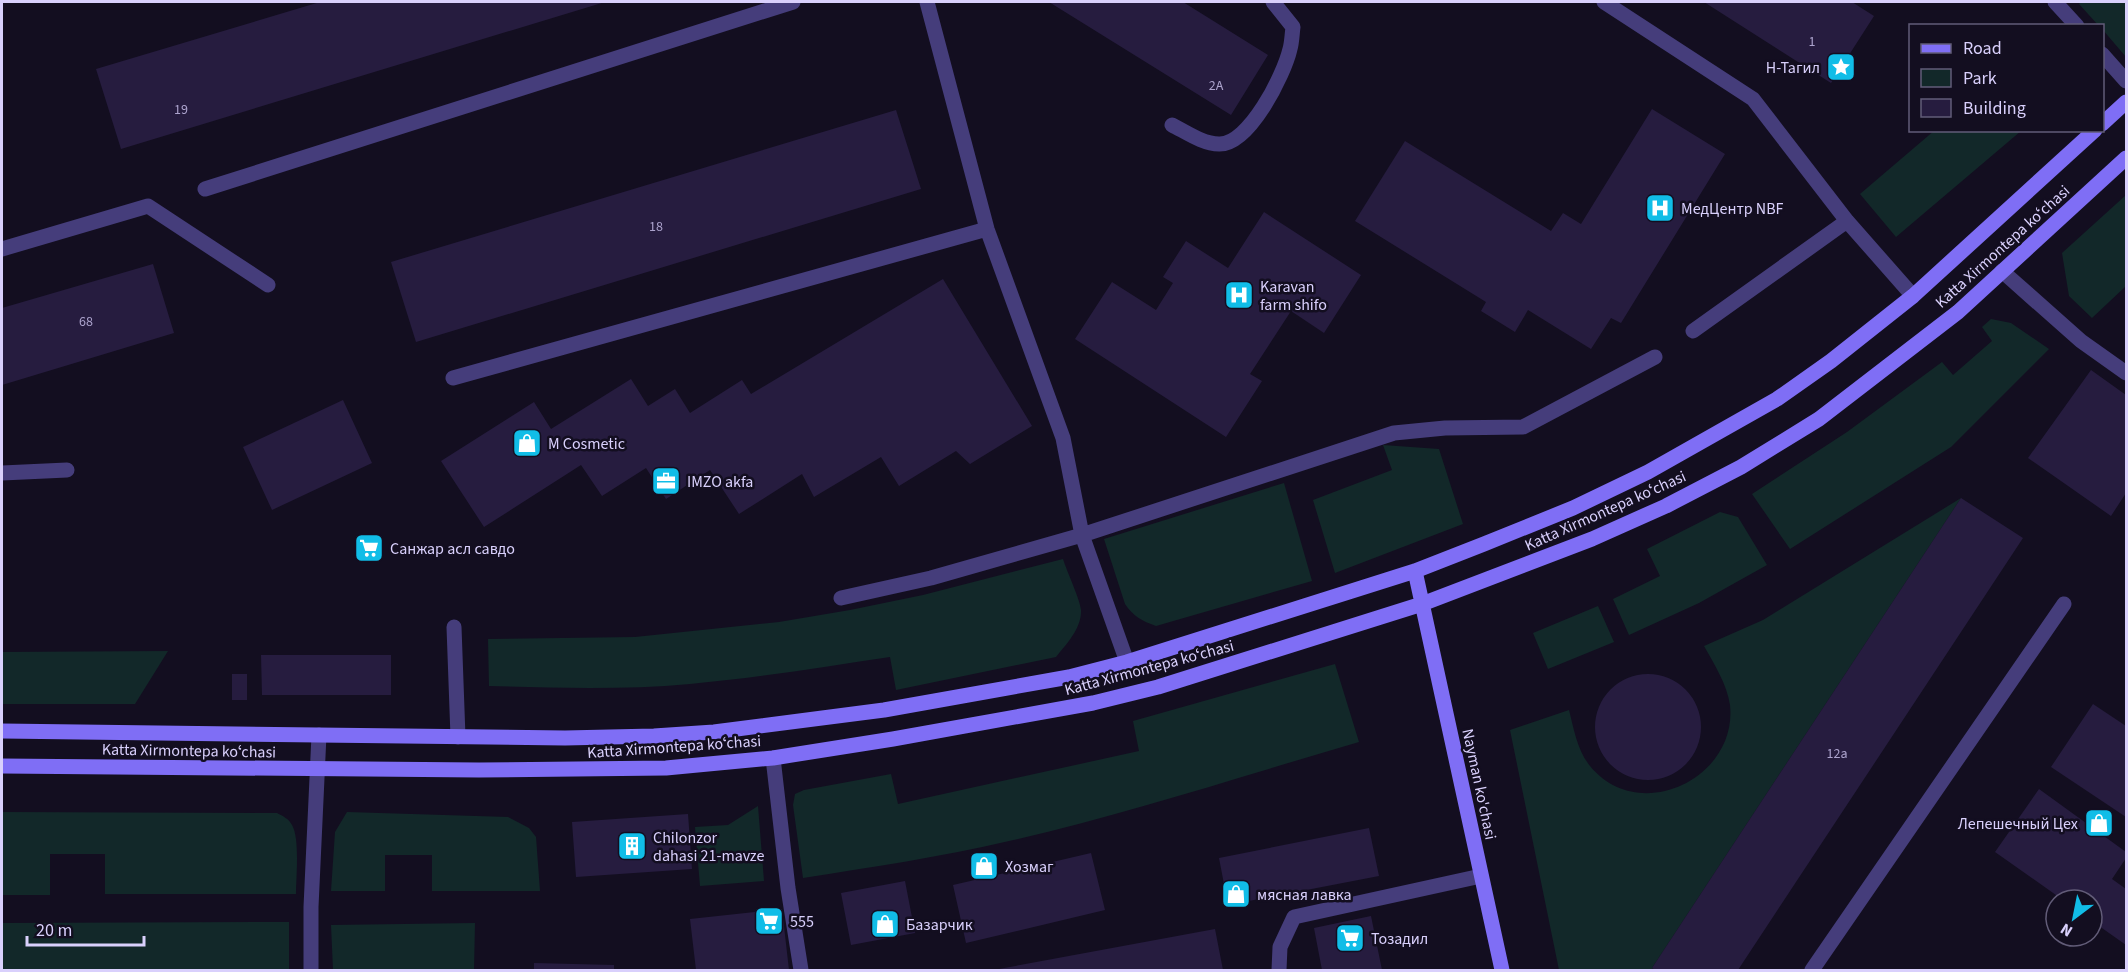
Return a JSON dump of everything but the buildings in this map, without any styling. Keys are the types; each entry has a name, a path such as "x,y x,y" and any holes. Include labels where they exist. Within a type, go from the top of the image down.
{"main road":[{"path":"2104,123 2127,102"},
{"name":"Katta Xirmontepa koʻchasi","path":"2,731 587,738 714,732 884,710 1069,677 1126,662 1415,572 1573,508 1648,472 1718,434 1777,399 1831,361 1913,296 2094,132"},
{"name":"Katta Xirmontepa koʻchasi","path":"2,766 573,770 666,768 773,758 1015,718 1125,696 1422,604 1592,539 1666,506 1741,467 1819,419 1958,312 2127,158"},
{"name":"Nayman ko'chasi","path":"1415,572 1502,970"}],"lane":[{"path":"205,189 793,2"},
{"path":"927,2 987,229 1063,438 1082,535 1126,662"},
{"path":"1172,124 1200,140 1219,144 1234,141 1249,127 1274,90 1290,50 1293,27 1273,2"},
{"path":"1604,2 1753,99 1847,221 1913,296"},
{"path":"2055,2 2075,24"},
{"path":"2104,55 2127,81"},
{"path":"2,249 148,206 268,285"},
{"path":"1693,331 1847,221"},
{"path":"453,378 987,229"},
{"path":"2002,271 2081,341 2127,373"},
{"path":"841,598 931,578 1082,535 1394,433 1445,428 1523,427 1655,357"},
{"path":"2,473 67,470"},
{"path":"1812,970 2064,604"},
{"path":"454,627 458,737"},
{"path":"311,970 311,907 319,735"},
{"path":"773,758 788,888 801,970"},
{"path":"1279,970 1280,946 1294,917 1481,876"}],"green space":[{"path":"2081,2 2126,2 2126,57 2104,31 2104,24 2097,24 2079,4"},
{"path":"1933,132 2020,132 1896,237 1860,194"},
{"path":"2126,195 2126,286 2092,318 2069,296 2062,253"},
{"path":"1991,319 2011,323 2049,349 1951,447 1790,549 1752,494 1847,432 1942,362 1953,375 1992,341 1982,327"},
{"path":"1383,445 1439,449 1463,524 1335,573 1313,500 1392,470"},
{"path":"1284,483 1312,581 1156,626 1138,618 1131,612 1125,604 1104,539"},
{"path":"1961,498 1652,968 1655,970 1559,970 1510,730 1569,710 1582,753 1590,766 1610,784 1634,792 1658,792 1681,785 1702,772 1718,754 1728,731 1730,705 1726,689 1704,646 1763,620"},
{"path":"1720,512 1738,517 1767,565 1699,603 1629,635 1613,599 1660,576 1647,549"},
{"path":"1063,559 1078,599 1081,617 1073,636 1056,657 896,690 890,657 715,682 665,686 590,688 489,686 488,639 635,637 779,622 923,595"},
{"path":"1598,606 1614,642 1548,669 1533,633"},
{"path":"168,651 135,704 2,704 2,652"},
{"path":"1335,664 1359,742 1141,807 1009,841 958,852 803,878 793,805 795,794 804,790 891,774 898,804 1139,751 1133,721"},
{"path":"758,806 764,881 700,886 695,827 728,825"},
{"path":"2,812 277,813 292,825 296,839 296,894 105,894 105,854 50,854 50,895 2,895"},
{"path":"347,812 508,817 529,828 536,837 540,891 432,891 432,855 385,855 385,891 331,891 335,832"},
{"path":"289,922 289,970 2,970 2,923"},
{"path":"475,923 474,970 333,970 331,925"}],"place":[{"name":"Н-Тагил","path":"1841,67"},
{"name":"МедЦентр NBF","path":"1660,208"},
{"name":"Karavan farm shifo","path":"1239,295"},
{"name":"M Cosmetic","path":"527,443"},
{"name":"IMZO akfa","path":"666,481"},
{"name":"Санжар асл савдо","path":"369,548"},
{"name":"Лепешечный Цех","path":"2099,823"},
{"name":"Chilonzor dahasi 21-mavze","path":"632,846"},
{"name":"Хозмаг","path":"984,866"},
{"name":"мясная лавка","path":"1236,894"},
{"name":"555","path":"769,921"},
{"name":"Базарчик","path":"885,924"},
{"name":"Тозадил","path":"1350,938"}]}
